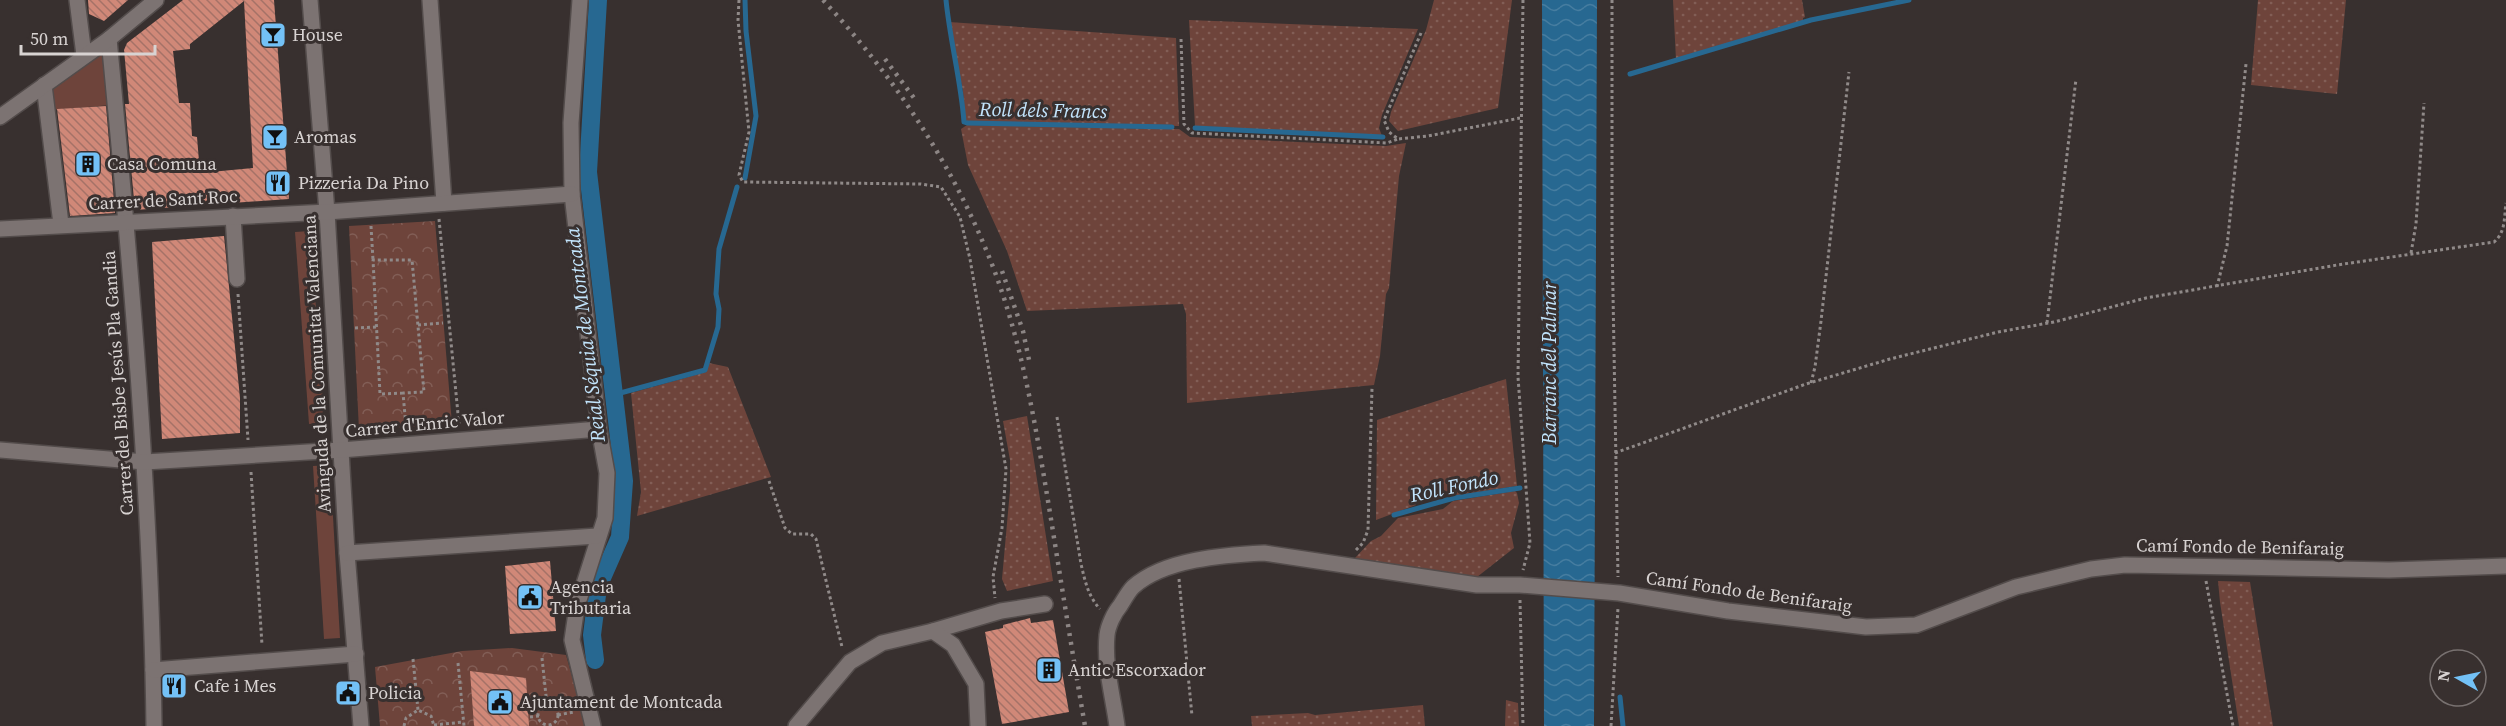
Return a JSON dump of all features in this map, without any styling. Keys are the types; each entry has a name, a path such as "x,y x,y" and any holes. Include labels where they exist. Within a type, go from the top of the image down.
{"street":[{"path":"77,0 84,55"},
{"path":"0,117 109,39 156,0"},
{"name":"Avinguda de la Comunitat Valenciana","path":"310,0 327,212 347,553 361,726"},
{"path":"430,0 441,203"},
{"path":"580,0 571,123 572,194 599,429 607,473 605,518 597,536 577,606 572,640 593,726"},
{"name":"Carrer del Bisbe Jesús Pla Gandia","path":"109,39 145,462 154,726"},
{"path":"44,85 61,224"},
{"name":"Carrer de Sant Roc","path":"0,229 61,224 327,212 572,194"},
{"path":"233,216 237,279"},
{"name":"Carrer d'Enric Valor","path":"0,450 145,462 341,450 599,429"},
{"path":"347,553 597,536"},
{"name":"Camí Fondo de Benifaraig","path":"1117,726 1107,661 1107,632 1132,588 1151,575 1177,566 1235,555 1264,553 1477,585 1520,585 1619,593 1728,611 1866,627 1916,625 2016,587 2091,569 2125,565 2389,570 2506,566"},
{"path":"796,726 850,662 882,643 1001,611 1045,604"},
{"path":"933,631 953,645 976,684 978,726"},
{"path":"153,670 356,654"}],"path":[{"path":"739,0 738,20 749,132 739,175 743,182 921,184 941,187 960,217 972,270 1006,470 1002,528 993,577 995,598 1001,611"},
{"path":"1522,726 1520,585 1530,543 1518,377 1523,0"},
{"path":"1611,726 1619,593 1615,453 1612,0"},
{"path":"1398,139 1389,132 1384,120 1421,33"},
{"path":"1180,39 1184,124 1192,133 1387,143 1398,139 1428,136 1520,118"},
{"path":"2217,287 2228,246 2246,64"},
{"path":"1810,383 1815,367 1821,321 1849,72"},
{"path":"2047,323 2076,79"},
{"path":"2411,253 2416,224 2424,103"},
{"path":"441,203 461,441"},
{"path":"1615,453 1810,383 1933,348 2146,298 2411,253 2494,242 2500,237 2503,228 2506,203"},
{"path":"370,224 380,394 424,392 412,260 373,260"},
{"path":"237,279 248,442"},
{"path":"418,325 443,322"},
{"path":"355,328 376,327"},
{"path":"1340,564 1363,543 1368,530 1372,388"},
{"path":"403,393 406,427"},
{"path":"1057,417 1086,586 1093,601 1113,619"},
{"path":"250,469 263,661"},
{"path":"769,481 785,528 792,534 811,534 816,539 838,637 850,662"},
{"path":"1177,566 1192,716"},
{"path":"2203,567 2233,726"},
{"path":"542,658 547,705"},
{"path":"413,659 418,710"},
{"path":"404,726 406,717 418,710 427,712 434,725 464,724 458,663"},
{"path":"547,705 554,708 558,715 556,722 551,726 543,723 539,716 540,710 547,705"},
{"path":"558,715 581,711"},
{"path":"530,717 539,716"}],"green space":[{"path":"1434,0 1512,0 1498,108 1398,131 1389,121 1391,112 1426,30"},
{"path":"1673,0 1802,0 1805,17 1803,21 1676,60"},
{"path":"2258,0 2346,0 2337,94 2251,85"},
{"path":"1189,20 1418,29 1382,115 1379,128 1382,136 1195,126"},
{"path":"949,22 1176,38 1179,126 967,122"},
{"path":"107,46 112,105 51,110 49,87"},
{"path":"967,125 1179,129 1190,137 1386,146 1406,143 1399,176 1389,288 1386,294 1380,356 1374,385 1187,403 1186,314 1183,304 1027,311 1007,251 968,165 961,129"},
{"path":"435,221 452,424 359,430 349,226"},
{"path":"310,231 325,423 309,424 295,232"},
{"path":"709,363 728,367 771,477 637,516 641,492 631,393 706,372"},
{"path":"1506,379 1517,486 1452,496 1449,493 1415,503 1416,505 1376,520 1377,420"},
{"path":"1027,416 1053,581 1007,591 1002,579 1010,490 1010,460 1003,421"},
{"path":"330,465 340,638 324,639 313,466"},
{"path":"1515,491 1519,503 1511,533 1514,548 1477,577 1358,561 1355,558 1398,518 1443,509 1453,501"},
{"path":"2218,581 2250,582 2273,726 2239,726"},
{"path":"512,648 566,655 586,726 380,726 375,667 462,651"},
{"path":"1506,700 1518,703 1519,726 1505,726"},
{"path":"1423,705 1425,726 1252,726 1251,716 1308,713 1315,715"}],"water":[{"name":"Barranc del Palmar","path":"1542,0 1597,0 1594,726 1544,726"}],"building":[{"path":"88,0 128,0 104,21 89,14"},
{"path":"183,0 274,0 289,199 135,210 125,104 129,104 124,50 127,43","holes":["244,1 253,168 200,173 197,137 192,136 190,103 179,103 173,51 190,49 190,44"]},
{"name":"Casa Comuna","path":"106,106 115,213 70,216 57,109"},
{"path":"224,236 240,398 240,433 162,439 152,242"},
{"path":"550,561 556,631 510,634 505,566"},
{"name":"Antic Escorxador","path":"1030,618 1031,623 1053,620 1069,712 1002,724 985,632"},
{"name":"Ajuntament de Montcada","path":"470,671 526,678 529,726 474,726"}],"waterway":[{"name":"Reial Séquia de Montcada","path":"595,660 592,635 598,587 620,537 624,481 588,172 598,0"},
{"path":"745,0 746,31 756,116 745,178"},
{"name":"Roll dels Francs","path":"946,0 964,122 1172,127"},
{"name":"Roll dels Francs","path":"1630,74 1811,20 1909,0"},
{"name":"Roll dels Francs","path":"1195,128 1383,137"},
{"path":"613,395 705,370 718,327 719,309 716,294 719,249 737,187"},
{"name":"Roll Fondo","path":"1394,515 1454,498 1520,488"},
{"name":"Roll Fondo","path":"1620,697 1623,726"}],"railway":[{"path":"823,0 875,61 921,125 960,194 993,267 1013,329 1028,392 1085,726"},
{"path":"885,59 914,98"},
{"path":"1002,271 1023,331 1029,360"}],"place":[{"name":"House","path":"273,35"},
{"name":"Aromas","path":"275,137"},
{"name":"Casa Comuna","path":"88,164"},
{"name":"Pizzeria Da Pino","path":"278,183"},
{"name":"Agencia Tributaria","path":"530,597"},
{"name":"Antic Escorxador","path":"1049,670"},
{"name":"Cafe i Mes","path":"174,686"},
{"name":"Policia","path":"348,693"},
{"name":"Ajuntament de Montcada","path":"500,702"}]}
